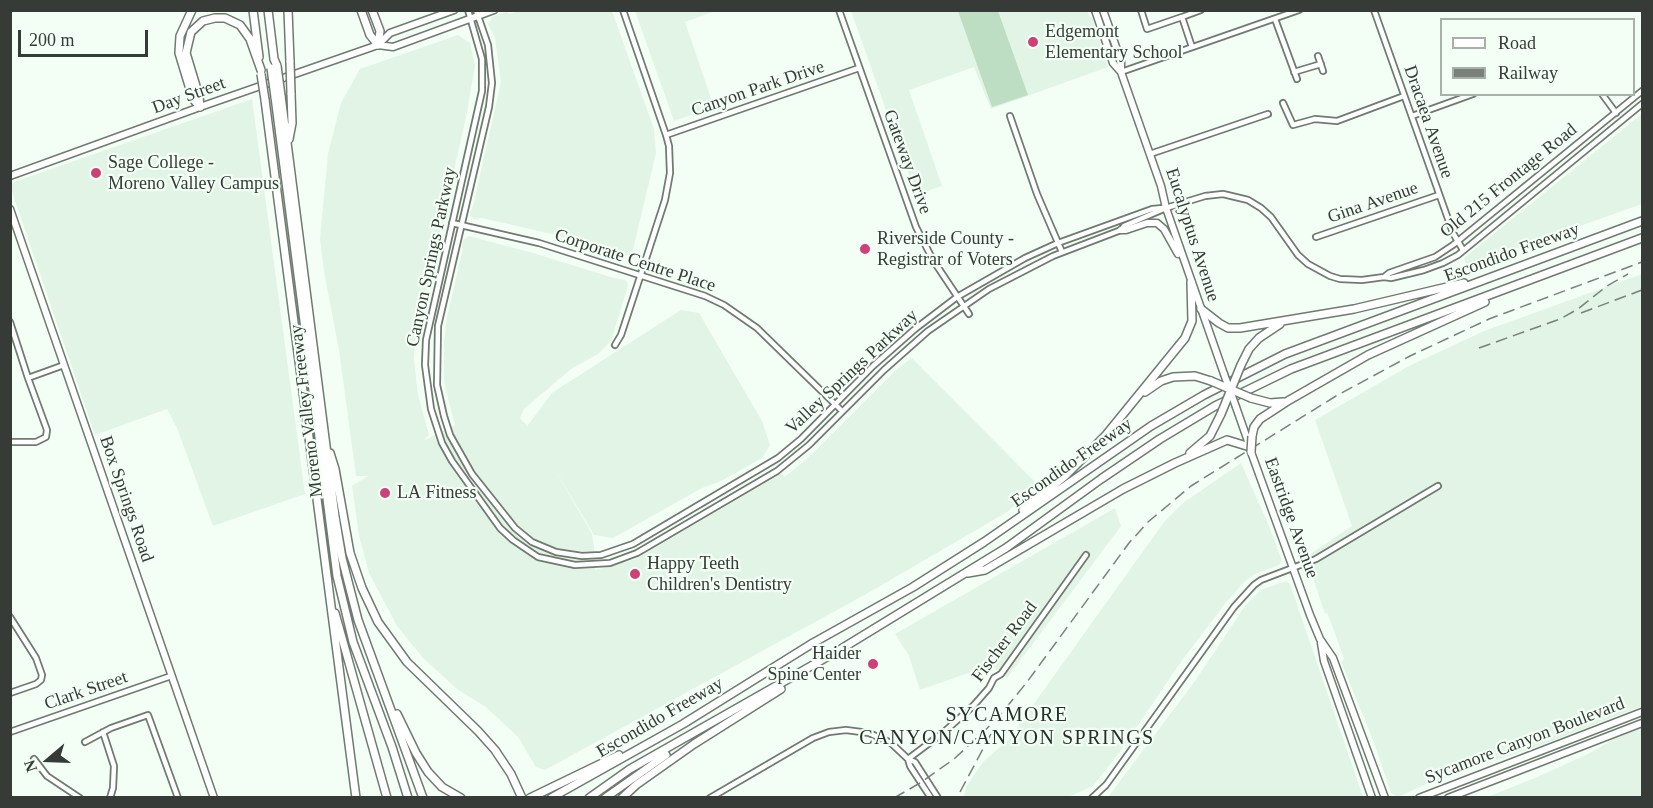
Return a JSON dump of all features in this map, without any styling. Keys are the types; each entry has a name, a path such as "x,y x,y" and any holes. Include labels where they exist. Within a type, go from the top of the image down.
{"highway":[{"path":"192,10 180,36 179,53 193,99 200,107"},
{"name":"Moreno Valley Freeway","path":"253,10 356,798"},
{"name":"Moreno Valley Freeway","path":"268,10 278,97 288,145 335,516 346,574 358,620 423,798"},
{"path":"288,10 292,123 288,145"},
{"path":"361,10 370,35 378,45"},
{"path":"372,10 380,31 378,45"},
{"path":"200,107 186,53 191,32 203,21 225,18 240,25 250,39 261,72"},
{"path":"278,97 337,576 354,642 393,747 408,798"},
{"name":"Escondido Freeway","path":"551,798 683,724 813,643 913,587 984,542 1151,426 1204,394 1285,354 1642,221"},
{"name":"Escondido Freeway","path":"589,798 630,770 708,727 963,575 1006,548 1160,439 1215,406 1291,369 1642,238"},
{"path":"1250,449 1249,438 1260,419 1286,402 1368,356 1538,278"},
{"path":"1202,309 1228,328 1240,328 1354,309 1476,281"},
{"path":"984,542 1065,476 1106,435 1132,404 1189,332 1192,321 1191,282"},
{"path":"1175,463 1210,436 1250,349 1259,338 1285,322"},
{"path":"1132,404 1152,386 1173,377 1195,376 1251,398 1270,403 1286,402"},
{"path":"963,575 985,570 1123,489 1227,440 1250,449"},
{"path":"327,443 335,469 350,553 362,588 378,622 407,662 487,741 514,780 522,798"},
{"path":"327,581 348,667 387,798"},
{"path":"622,798 636,784 694,744 841,649"},
{"path":"387,698 428,772 442,787 461,798"},
{"path":"530,798 683,724"},
{"path":"605,798 708,727"},
{"path":"350,763 350,798"}],"main road":[{"name":"Day Street","path":"10,176 378,45 390,33 454,10"},
{"name":"Day Street","path":"378,45 393,47 475,15 494,10"},
{"name":"Eucalyptus Avenue","path":"1095,10 1113,63 1121,72"},
{"name":"Eucalyptus Avenue","path":"1106,11 1121,61 1121,72 1191,282 1236,407"},
{"name":"Box Springs Road","path":"10,209 214,798"},
{"path":"1121,230 1150,222 1159,225 1164,229 1187,270"},
{"name":"Eastridge Avenue","path":"1236,407 1249,438"},
{"name":"Eastridge Avenue","path":"1250,449 1320,639 1324,661 1372,798"},
{"name":"Eastridge Avenue","path":"1320,639 1333,658 1385,798"},
{"name":"Sycamore Canyon Boulevard","path":"1419,798 1642,712"},
{"name":"Sycamore Canyon Boulevard","path":"1448,798 1642,723"}],"street":[{"name":"Canyon Springs Parkway","path":"468,10 475,15 488,45 492,83 489,107 437,334 436,372 442,409 450,435 468,468 501,513 532,542"},
{"path":"615,345 621,335 668,188 670,159 666,135 623,10"},
{"name":"Gateway Drive","path":"839,10 915,227 969,314"},
{"path":"1141,10 1147,28 1201,10"},
{"path":"1121,72 1299,10"},
{"name":"Dracaea Avenue","path":"1374,10 1439,195 1457,241 1463,250"},
{"name":"Canyon Springs Parkway","path":"475,15 483,78 480,100 426,340 425,365 431,409 442,443 500,528 529,550"},
{"path":"1182,17 1192,47"},
{"path":"1275,19 1297,80"},
{"path":"1318,56 1323,71"},
{"path":"1294,72 1321,64"},
{"name":"Canyon Park Drive","path":"666,135 859,68"},
{"name":"Old 215 Frontage Road","path":"1384,277 1389,273 1435,257 1642,91"},
{"path":"1283,103 1290,124 1293,125 1315,119 1337,121 1404,96"},
{"path":"1412,116 1467,96"},
{"path":"1603,96 1616,113"},
{"name":"Old 215 Frontage Road","path":"1166,208 1212,194 1240,197 1261,208 1271,217 1298,255 1319,271 1341,279 1391,278 1435,267 1451,259 1642,104"},
{"path":"1150,154 1268,114"},
{"path":"1010,116 1037,194 1062,252"},
{"name":"Gina Avenue","path":"1316,237 1439,195"},
{"name":"Valley Springs Parkway","path":"532,542 556,552 582,556 609,553 633,544 778,458 801,439 896,346 957,297 1025,258 1058,243 1152,209 1166,208"},
{"name":"Valley Springs Parkway","path":"529,550 538,557 575,565 610,563 637,554 784,466 809,445 897,357 963,306 1010,277 1062,252 1121,230 1124,226 1166,208"},
{"name":"Corporate Centre Place","path":"452,223 539,243 705,296 740,315 758,328 842,411"},
{"path":"10,322 27,378 45,422 46,437 36,442 10,442"},
{"path":"27,378 64,365"},
{"path":"1092,798 1106,786 1242,597 1261,580 1316,559 1438,486"},
{"name":"Fischer Road","path":"908,759 944,732 985,692 994,678 1001,674 1086,555"},
{"path":"10,617 36,658 42,675 41,680 36,684 10,693"},
{"name":"Clark Street","path":"10,732 171,676"},
{"path":"85,742 148,715 178,798"},
{"path":"710,798 813,738 829,732 846,730 869,733 891,743 908,759 915,762 938,798"},
{"path":"104,732 114,766 110,798"},
{"path":"34,759 47,776 80,798"},
{"path":"908,759 910,766 931,798"}],"shaded area":[{"path":"520,10 612,11 654,129 656,153 632,254 622,257 556,235 482,218 474,219 470,216 501,82 495,38 488,24 492,17"},
{"path":"635,11 716,11 685,22 714,107 674,121"},
{"path":"851,11 1087,11 1092,17 1108,67 991,109 974,67 909,90 942,186 916,195"},
{"path":"458,35 470,43 475,65 467,113 415,342 414,359 418,395 429,435 423,441 455,425 444,383 444,343 446,322 463,240 469,236 627,282 628,286 611,341 598,354 571,369 524,409 520,418 528,427 552,393 681,310 699,313 762,421 770,445 762,458 721,481 702,488 613,538 594,535 551,463 592,534 595,570 636,559 782,473 784,477 812,454 898,368 912,358 1038,485 1007,512 868,593 545,770 536,767 518,737 486,707 457,689 423,658 397,626 369,573 359,536 352,486 368,476 356,476 339,350 324,272 320,238 328,154 341,103 360,69"},
{"path":"252,99 305,494 213,526 177,428 167,409 95,435 11,189 11,183"},
{"path":"1642,114 1642,204 1467,266 1464,258"},
{"path":"1642,274 1642,706 1544,744 1424,785 1398,797 1391,793 1373,740 1341,662 1344,659 1312,575 1314,571 1309,555 1352,526 1315,420 1409,366 1484,331"},
{"path":"1241,463 1282,560 1279,565 1255,574 1244,582 1225,604 1093,786 1068,797 964,797 966,787 983,762 1008,740 1164,522 1183,503"},
{"path":"1115,508 1121,526 1007,678 991,665 920,690 909,656 895,634"},
{"path":"1286,581 1290,584 1363,797 1108,797 1195,681 1245,606 1261,590"},
{"path":"1642,728 1642,797 1487,797 1535,778 1588,754 1616,738"}],"green space":[{"path":"958,11 998,11 1028,95 992,107"}],"railway":[{"path":"894,798 954,759 997,719 1027,682 1129,543 1148,522 1191,486 1336,396 1410,356 1489,319 1642,262"},
{"path":"1479,348 1560,319 1628,274"},
{"path":"1581,313 1642,290"},
{"path":"960,792 992,732"}],"place":[{"name":"Edgemont Elementary School","path":"1033,42"},
{"name":"Sage College - Moreno Valley Campus","path":"96,173"},
{"name":"Riverside County - Registrar of Voters","path":"865,249"},
{"name":"LA Fitness","path":"385,493"},
{"name":"Happy Teeth Children's Dentistry","path":"635,574"},
{"name":"Haider Spine Center","path":"873,664"}],"district":[{"name":"SYCAMORE CANYON/CANYON SPRINGS","path":"1007,728"}]}
